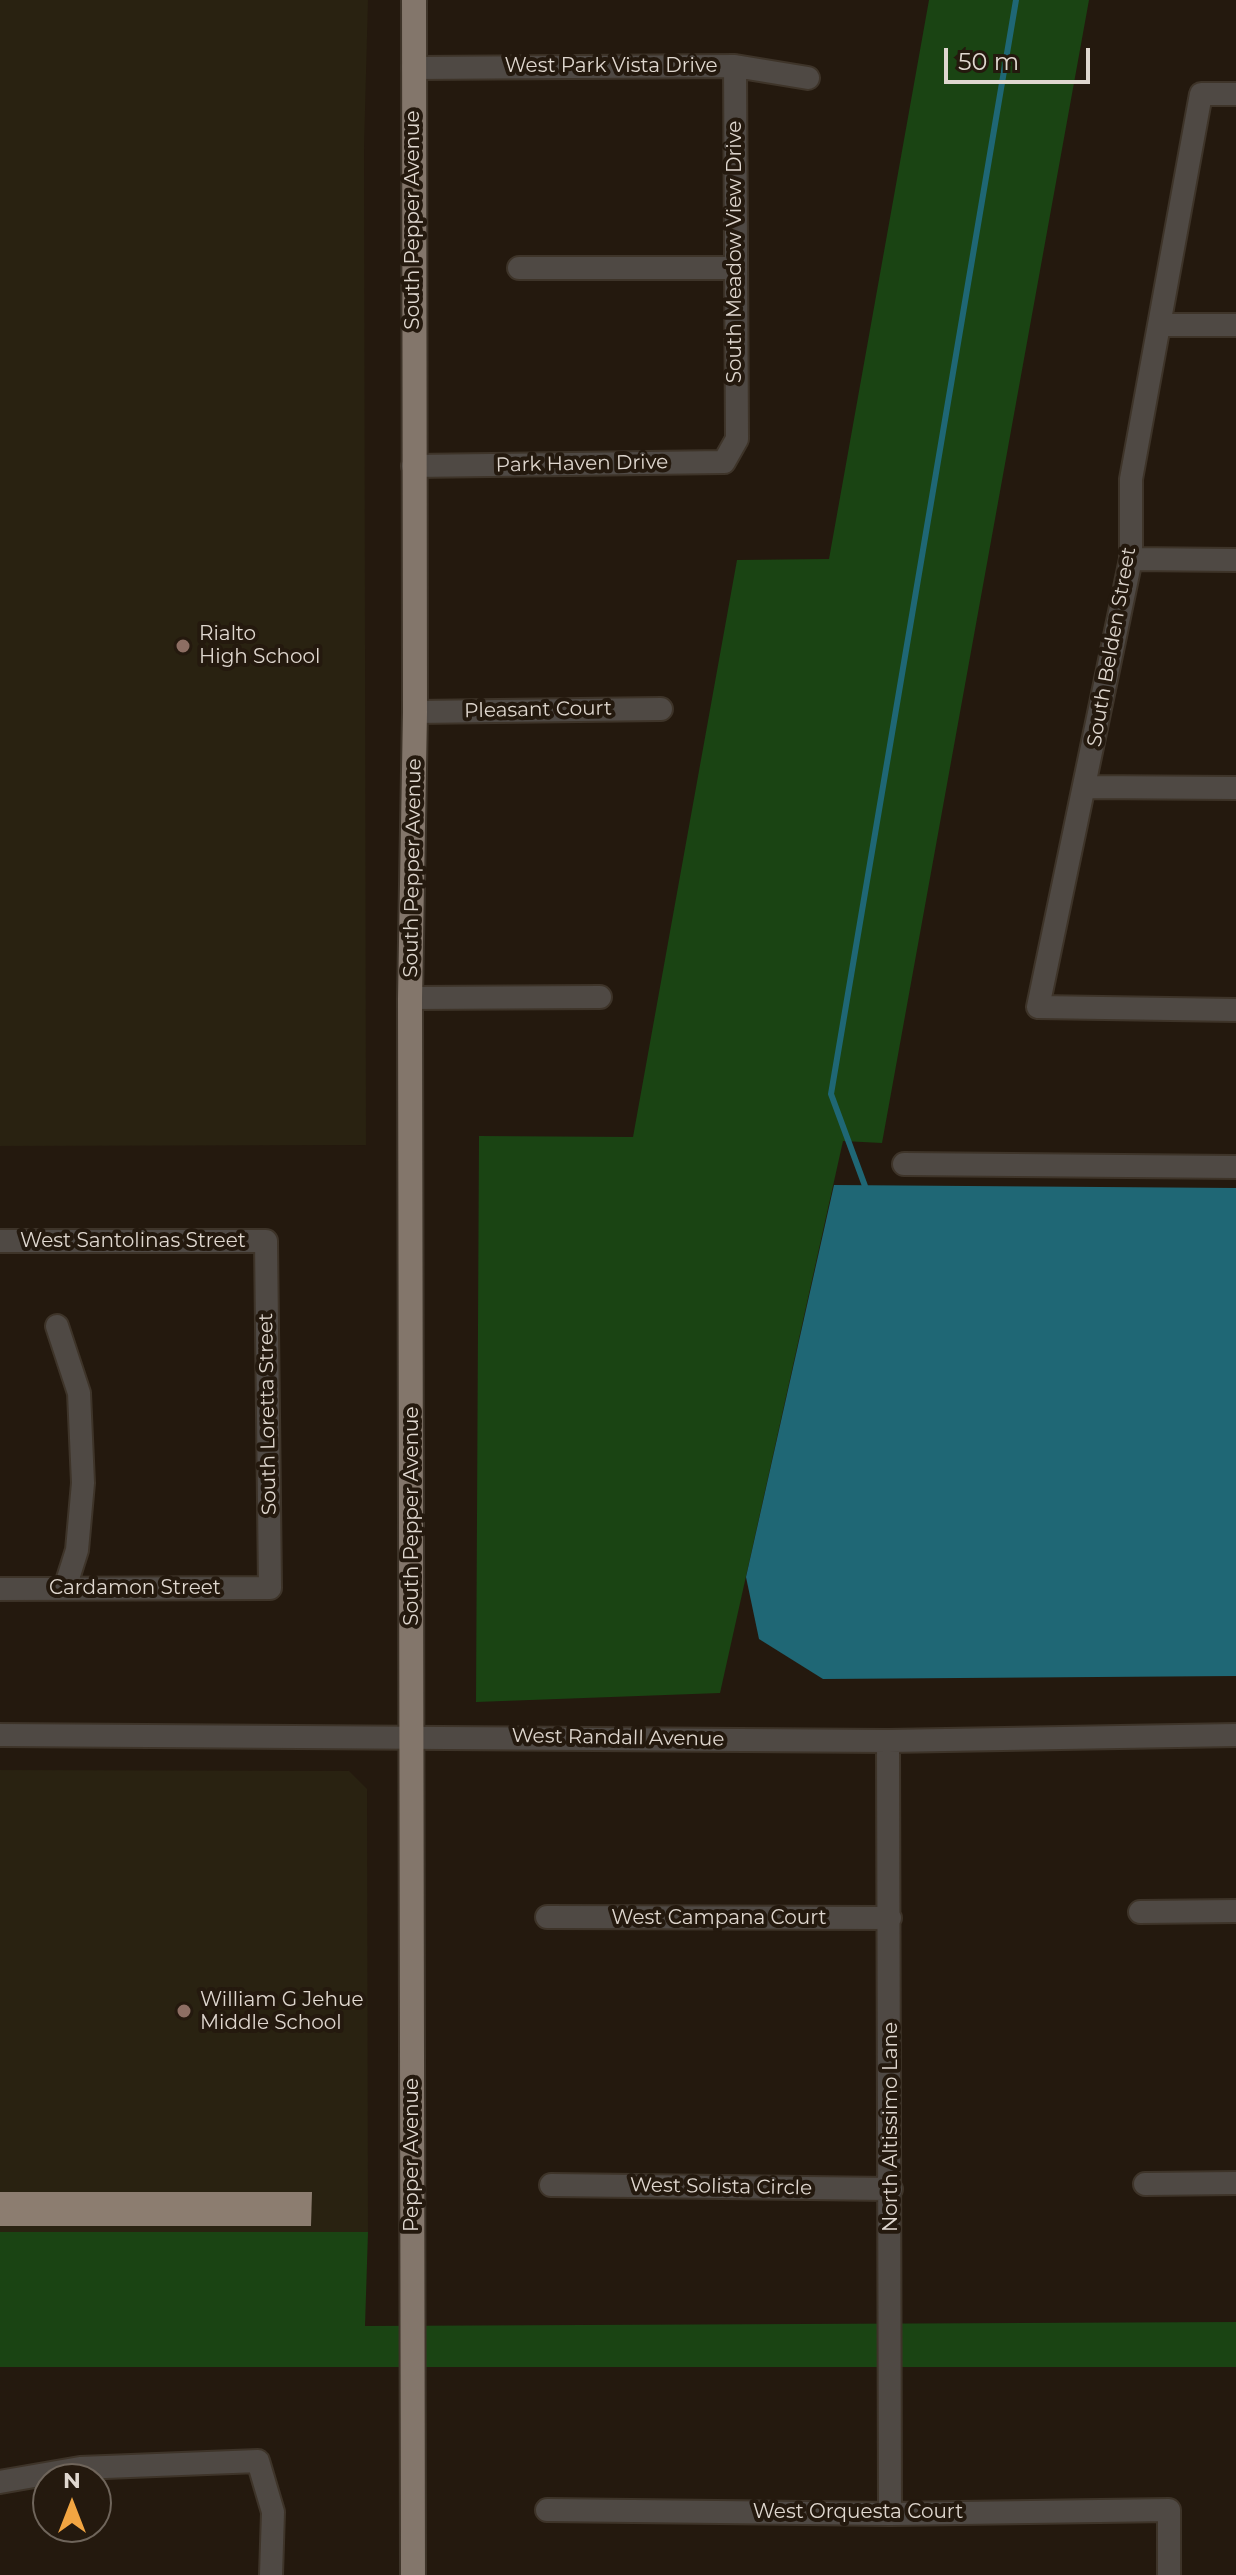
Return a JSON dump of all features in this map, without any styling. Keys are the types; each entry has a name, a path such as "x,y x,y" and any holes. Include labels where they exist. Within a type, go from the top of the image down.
{"main road":[{"name":"South Pepper Avenue","path":"412,1735 410,998 415,712 414,0"},
{"name":"Pepper Avenue","path":"412,1735 413,2575"}],"street":[{"name":"West Park Vista Drive","path":"413,68 735,66 808,78"},
{"name":"South Meadow View Drive","path":"735,66 737,439"},
{"name":"South Belden Street","path":"1236,94 1201,94 1131,479 1131,559 1038,1007 1236,1010"},
{"path":"519,268 734,268"},
{"path":"1161,325 1236,325"},
{"name":"Park Haven Drive","path":"413,466 724,462 737,439"},
{"path":"1131,559 1236,560"},
{"name":"Pleasant Court","path":"415,712 661,709"},
{"path":"1086,787 1236,788"},
{"path":"410,998 600,997"},
{"path":"904,1164 1236,1167"},
{"name":"West Santolinas Street","path":"0,1241 266,1241"},
{"name":"South Loretta Street","path":"266,1241 270,1588"},
{"path":"57,1326 79,1393 83,1483 77,1550 65,1588"},
{"name":"Cardamon Street","path":"0,1589 270,1588"},
{"name":"West Randall Avenue","path":"0,1735 412,1735 888,1741 1236,1735"},
{"name":"North Altissimo Lane","path":"888,1741 890,2514"},
{"path":"1140,1912 1236,1911"},
{"name":"West Campana Court","path":"547,1917 890,1918"},
{"path":"1145,2184 1236,2183"},
{"name":"West Solista Circle","path":"551,2185 891,2189"},
{"path":"0,2482 80,2468 258,2461 273,2512 271,2575"},
{"name":"West Orquesta Court","path":"547,2510 890,2514 1169,2510 1169,2575"}],"shaded area":[{"name":"Rialto High School","path":"0,0 368,0 364,147 366,1145 0,1146"},
{"name":"William G Jehue Middle School","path":"0,1770 349,1771 367,1789 368,2232 0,2232"}],"green space":[{"path":"929,0 1089,0 882,1143 843,1141 720,1693 476,1702 479,1136 633,1137 737,560 829,559"},
{"path":"0,2232 368,2232 365,2326 1236,2322 1236,2367 0,2367"}],"water":[{"path":"834,1185 1236,1188 1236,1676 823,1679 759,1639 746,1577"}],"building":[{"path":"0,2192 312,2192 311,2226 0,2226"}],"waterway":[{"path":"865,1186 831,1094 1016,0"}],"place":[{"name":"Rialto High School","path":"183,646"},
{"name":"William G Jehue Middle School","path":"184,2011"}]}
